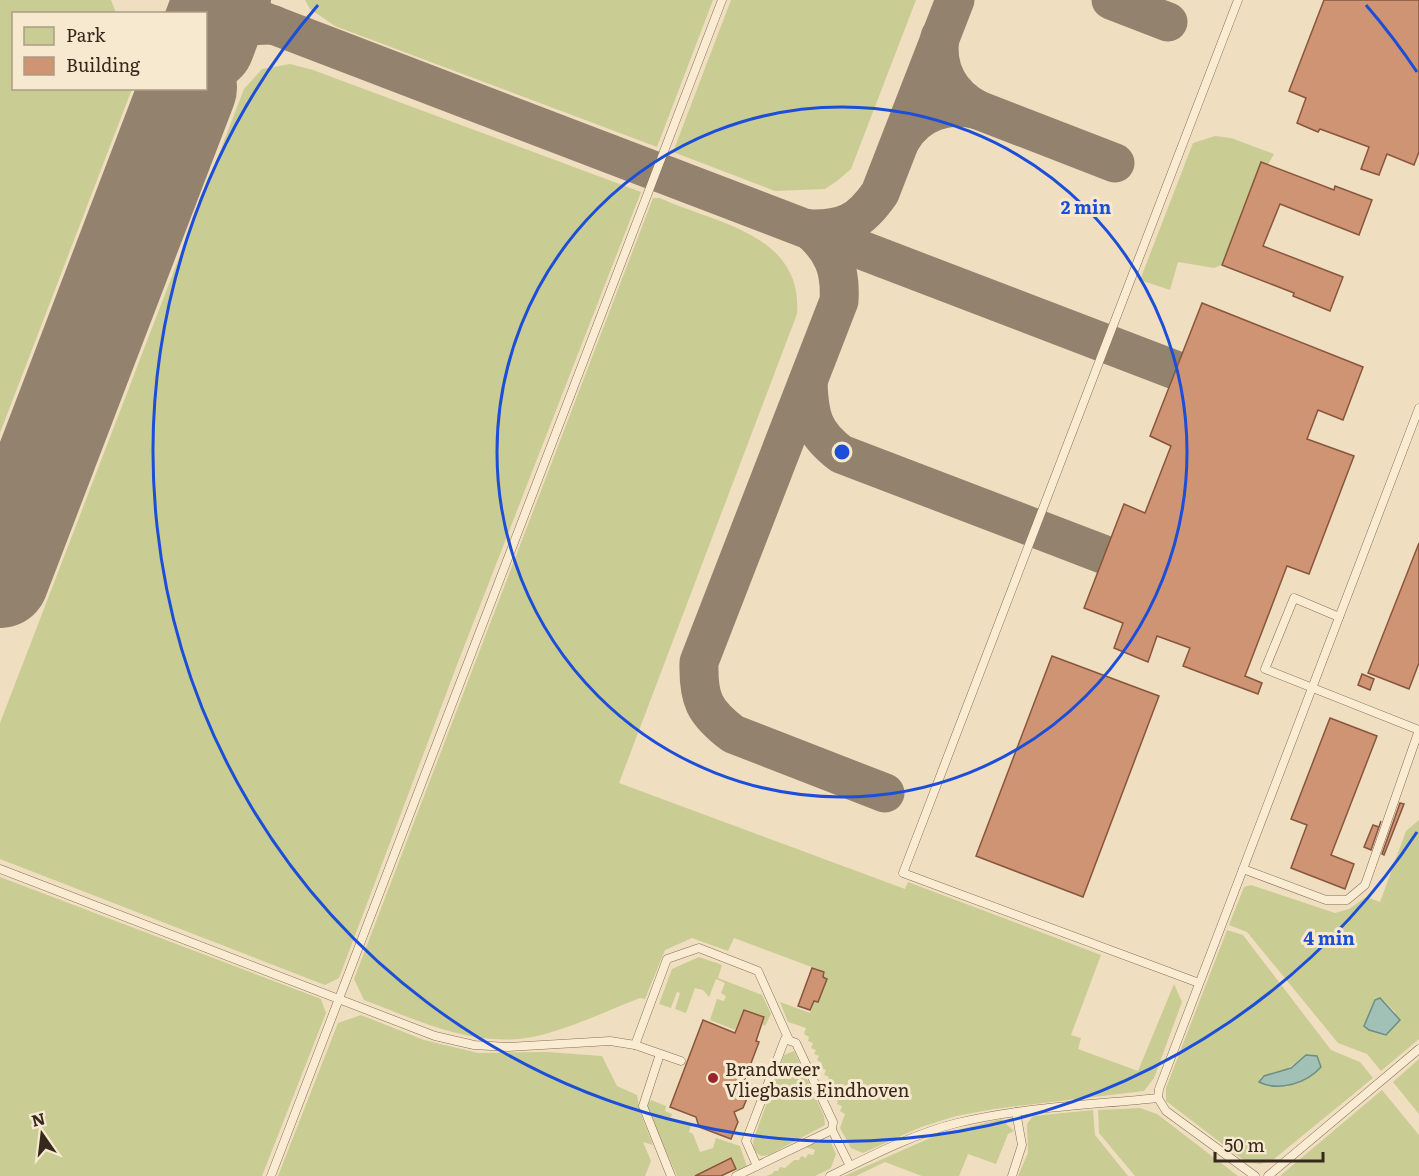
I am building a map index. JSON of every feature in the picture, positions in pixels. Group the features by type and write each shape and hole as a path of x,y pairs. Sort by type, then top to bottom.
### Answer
{"lane":[{"path":"271,1176 722,0"},
{"path":"1199,983 903,873 1238,0"},
{"path":"1255,1176 1166,1111 1158,1098 1159,1089 1419,408"},
{"path":"1243,869 1326,900 1347,900 1365,885 1419,730 1264,669 1294,598 1339,617"},
{"path":"0,869 435,1036 474,1045 508,1047 610,1041 635,1044 681,1061"},
{"path":"635,1044 668,959 699,948 758,971 789,1040"},
{"path":"758,1166 746,1141 785,1039 796,1043 832,1122 832,1130 850,1166"},
{"path":"1268,1176 1419,1049"},
{"path":"660,1054 644,1106 671,1176"},
{"path":"830,1176 924,1133 956,1123 1016,1112 1158,1098"},
{"path":"1012,1176 1022,1145 1016,1112"},
{"path":"736,1176 832,1130"}],"green space":[{"path":"0,0 111,0 116,12 12,12 12,90 132,90 0,433"},
{"path":"305,0 713,0 657,147 335,26 310,9"},
{"path":"731,0 916,0 851,169 825,189 775,191 673,152"},
{"path":"290,64 313,70 641,192 460,657 339,978 325,985 0,859 0,723 244,89 262,69"},
{"path":"1215,136 1231,138 1274,154 1258,182 1226,263 1214,268 1178,262 1170,290 1140,280 1193,143"},
{"path":"653,198 660,198 730,225 771,249 786,266 795,287 797,314 619,783 905,889 908,882 1101,955 1071,1035 1081,1038 1078,1049 1138,1071 1174,984 1182,1002 1154,1078 1144,1091 994,1109 956,1116 921,1127 863,1153 851,1148 840,1128 845,1114 840,1111 842,1106 837,1104 838,1099 834,1097 835,1092 830,1090 832,1084 827,1082 829,1077 824,1075 826,1070 821,1068 822,1063 817,1060 819,1056 814,1054 816,1050 811,1048 813,1043 808,1041 809,1037 804,1034 806,1028 788,1022 780,1002 810,1013 825,972 734,938 728,951 692,938 665,950 645,999 640,998 576,1024 537,1036 493,1039 470,1036 426,1024 364,1000 354,979"},
{"path":"1419,820 1419,1039 1381,1071 1367,1054 1338,1043 1247,932 1229,925 1244,887 1251,885 1335,913 1349,909 1366,897 1380,902 1406,831","holes":["1384,1001 1396,1013 1368,1017 1374,1006"]},
{"path":"0,877 321,999 326,1013 262,1176 0,1176"},
{"path":"1227,930 1243,935 1331,1050 1360,1062 1373,1078 1274,1159 1260,1164 1246,1162 1166,1101 1166,1088","holes":["1306,1055 1317,1056 1286,1087 1260,1077 1283,1072"]},
{"path":"699,957 722,965 718,978 762,995 771,1014 765,1026 762,1024 765,1017 744,1009 735,1030 710,1020 717,999 724,1001 726,996 721,993 725,983 716,979 709,997 703,990 695,988 686,1013 675,1009 680,993 677,992 671,1008 659,1004 672,969"},
{"path":"361,1015 424,1040 478,1053 547,1052 602,1056 617,1086 637,1095 640,1112 653,1145 643,1142 651,1161 645,1176 278,1176 338,1023"},
{"path":"794,1051 824,1116 825,1125 769,1155 761,1156 754,1151 753,1141 784,1055"},
{"path":"1419,1059 1419,1114 1393,1082"},
{"path":"1382,1090 1419,1135 1419,1176 1280,1176"},
{"path":"651,1100 666,1106 665,1111 672,1114 671,1118 691,1126 689,1132 693,1134 700,1152 713,1148 716,1138 740,1146 747,1167 738,1171 731,1157 706,1170 709,1176 677,1176 650,1115 647,1106"},
{"path":"1140,1108 1157,1114 1238,1176 1135,1176 1099,1133 1098,1110"},
{"path":"1093,1110 1095,1135 1128,1176 1018,1176 1028,1153 1027,1124 1033,1116"},
{"path":"1001,1119 1014,1131 1008,1134 996,1164 968,1154 959,1176 922,1176 885,1162 856,1176 844,1176 937,1135"},
{"path":"823,1139 831,1143 836,1154 831,1168 815,1176 766,1176 778,1171 780,1167 785,1168 794,1160 799,1160 801,1156 806,1158 808,1154 813,1155 815,1150 806,1147"}],"water":[{"path":"1380,998 1400,1020 1386,1035 1369,1030 1364,1026 1375,1000"},
{"path":"1306,1055 1317,1056 1321,1067 1308,1078 1284,1086 1259,1082 1264,1076 1291,1068"}],"building":[{"path":"1324,0 1419,0 1419,152 1414,165 1387,154 1379,175 1361,169 1369,147 1320,129 1318,132 1297,123 1306,98 1289,91"},
{"path":"1261,162 1334,190 1335,186 1372,200 1359,235 1280,204 1263,246 1343,277 1330,311 1293,296 1294,293 1222,265"},
{"path":"1202,303 1363,367 1343,420 1318,410 1307,439 1354,456 1309,574 1287,566 1245,676 1262,683 1258,694 1183,666 1190,648 1157,636 1148,662 1114,648 1123,623 1084,608 1124,504 1145,513 1171,446 1150,436"},
{"path":"1419,543 1419,663 1409,689 1368,673"},
{"path":"1052,656 1159,696 1083,897 976,856"},
{"path":"1362,674 1374,679 1370,690 1358,685"},
{"path":"1330,718 1377,736 1331,855 1354,864 1345,889 1291,868 1307,825 1291,819"},
{"path":"1400,803 1404,804 1384,855 1382,854"},
{"path":"1373,825 1379,827 1371,850 1364,847"},
{"path":"812,968 824,972 823,977 827,979 818,1002 814,1001 810,1010 798,1006"},
{"path":"744,1010 764,1017 756,1041 759,1042 742,1087 747,1089 747,1098 743,1108 734,1112 738,1122 731,1139 699,1127 696,1117 670,1107 703,1020 735,1033"},
{"path":"731,1158 736,1169 721,1176 695,1176"}],"taxiway":[{"path":"208,0 1175,370"},
{"path":"809,229 832,228 850,222 865,211 880,193 955,0"},
{"path":"1111,0 1168,22"},
{"path":"207,50 237,29 274,25"},
{"path":"901,140 916,122 934,112 956,107 978,110 960,97 947,80 940,60 940,37"},
{"path":"978,110 1115,163"},
{"path":"809,229 824,245 834,261 839,279 839,301 699,662 700,686 709,711 733,734 885,793"},
{"path":"808,382 814,423 824,439 841,454 1105,555"}],"runway":[{"path":"207,40 222,0"},
{"path":"0,579 187,90"}],"place":[{"name":"Brandweer Vliegbasis Eindhoven","path":"713,1078"}]}
